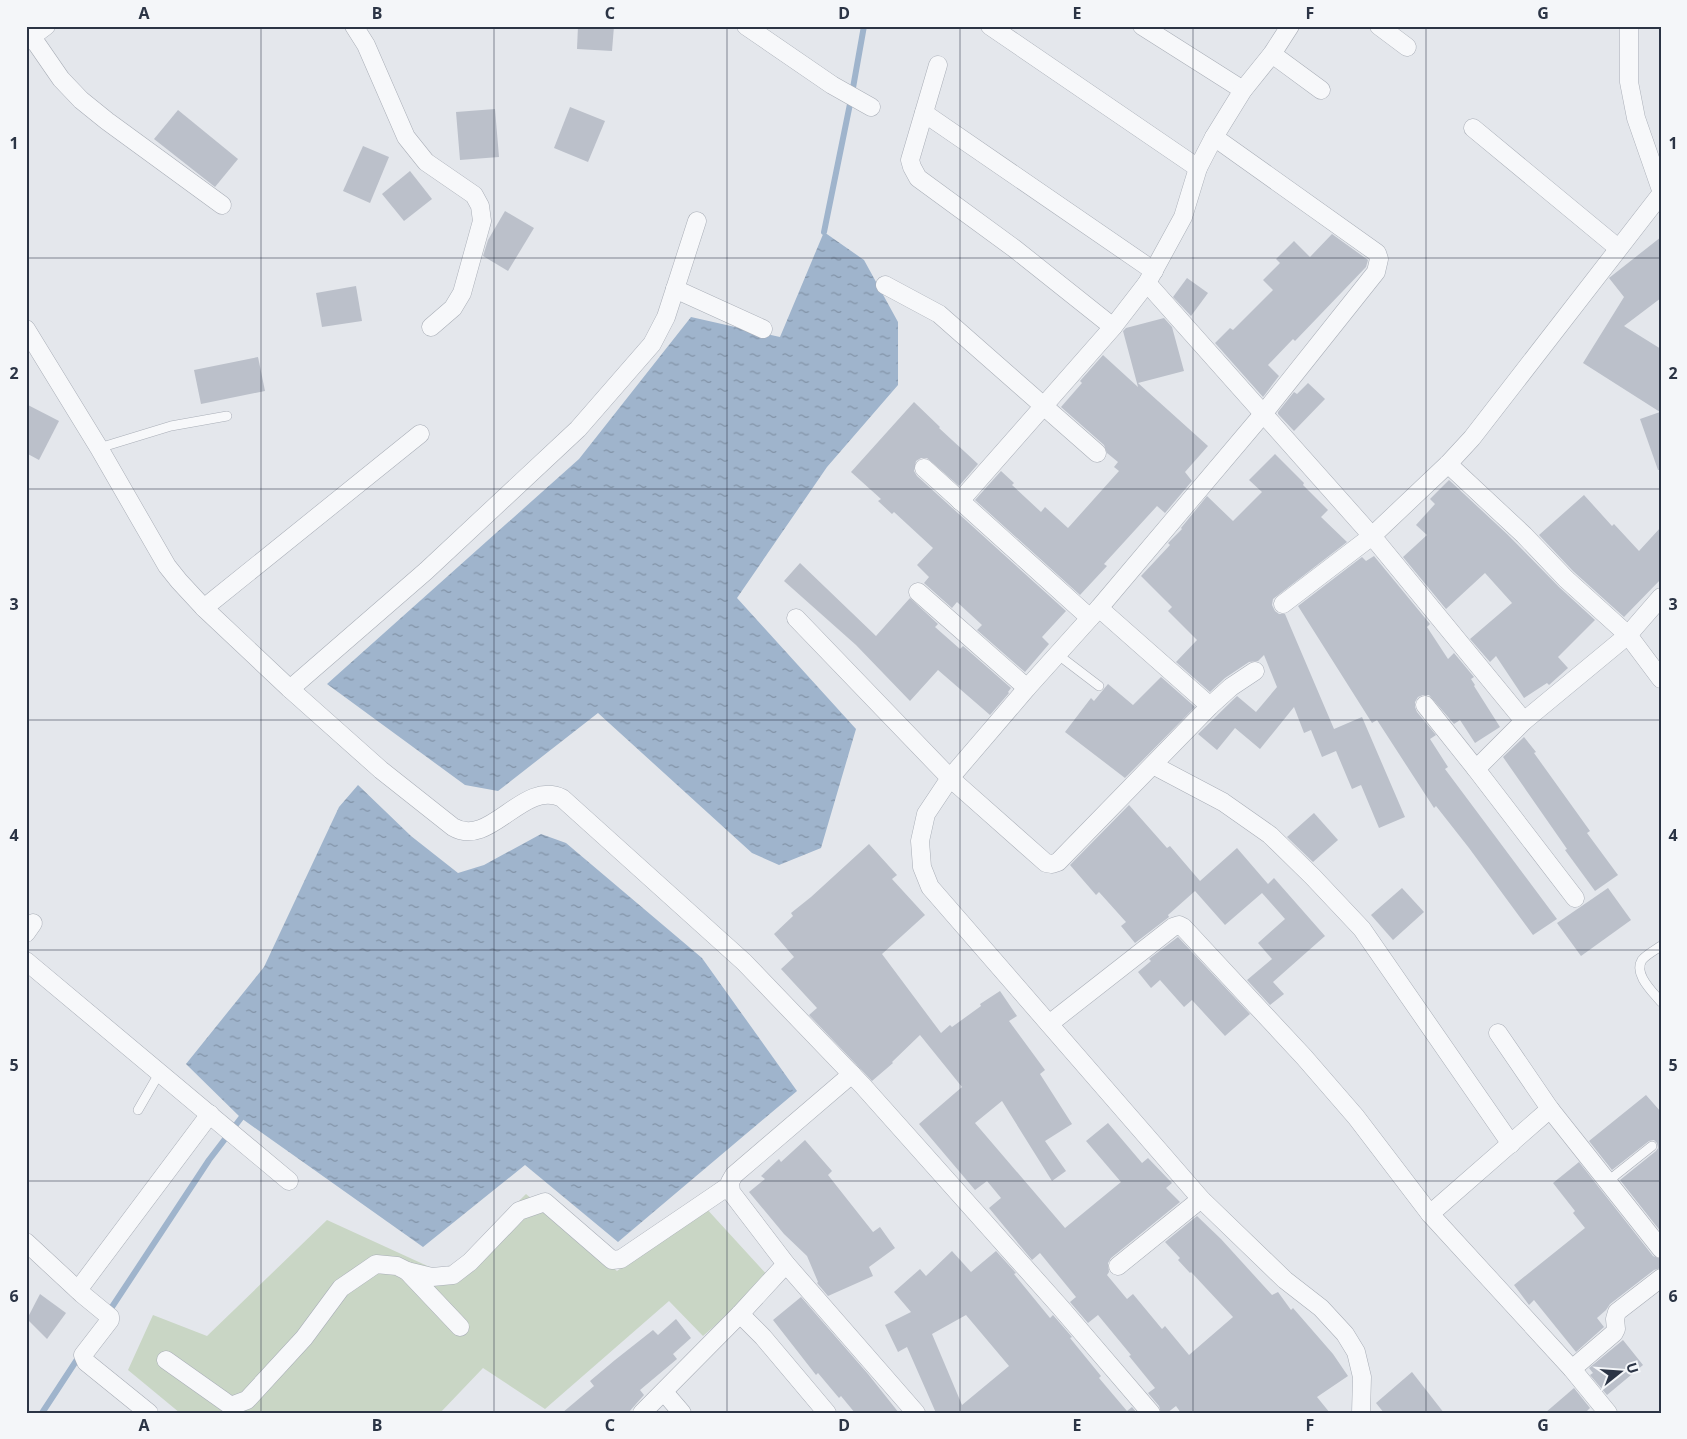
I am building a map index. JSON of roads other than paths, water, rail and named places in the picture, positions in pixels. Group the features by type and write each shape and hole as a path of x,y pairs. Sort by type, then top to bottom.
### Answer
{"street":[{"path":"46,26 29,39 61,79 81,100 222,205"},
{"path":"354,26 366,45 406,137 426,162 474,195 480,206 482,221 462,293 453,308 430,326"},
{"path":"746,26 832,85 871,107"},
{"path":"990,26 1198,168"},
{"path":"1142,26 1243,90"},
{"path":"960,501 1113,327 1150,277 1183,217 1198,168 1214,137 1243,90 1272,54 1290,26"},
{"path":"1379,26 1407,47"},
{"path":"1629,26 1629,82 1636,118 1661,190"},
{"path":"1272,54 1322,90"},
{"path":"938,65 910,160 918,178 1015,250 1113,327"},
{"path":"924,113 1150,277 1263,414 1372,536 1524,722"},
{"path":"1473,128 1618,248"},
{"path":"1214,137 1377,253 1379,259 1376,272 1263,414 1095,613 950,778 926,814 920,842 922,867 930,887 1201,1199 1285,1280 1321,1308 1345,1334 1356,1352 1362,1377 1361,1413"},
{"path":"1283,604 1372,536 1448,464 1472,438 1661,194"},
{"path":"290,689 426,571 578,430 652,344 666,317 697,221"},
{"path":"885,285 939,314 1098,453"},
{"path":"675,289 763,329"},
{"path":"26,329 99,448 167,566 204,608 290,689 364,752 381,770 461,832 479,830 540,796 548,794 562,798 744,962 852,1074 1151,1413"},
{"path":"204,608 420,434"},
{"path":"1448,464 1524,535 1566,579 1628,635 1661,679"},
{"path":"924,468 960,501 1210,706"},
{"path":"918,592 1028,688"},
{"path":"1476,769 1524,722 1628,635 1661,597"},
{"path":"796,618 950,778 1046,863 1052,864 1058,862 1210,706 1231,687 1255,672"},
{"path":"1425,706 1575,898"},
{"path":"1153,765 1223,802 1270,835 1313,877 1362,930 1511,1144"},
{"path":"1049,1024 1173,927 1180,926 1185,929 1304,1057 1356,1117 1430,1214 1572,1369 1608,1413"},
{"path":"26,961 289,1181"},
{"path":"1498,1033 1550,1109 1661,1249"},
{"path":"852,1074 734,1175 730,1185 730,1192 786,1264 916,1413"},
{"path":"1430,1214 1550,1109"},
{"path":"80,1292 214,1117"},
{"path":"166,1360 230,1406 240,1404 247,1400 304,1338 341,1288 376,1264 397,1266 407,1271 432,1277 452,1275 470,1262 519,1211 545,1202 612,1260 621,1259 730,1185"},
{"path":"1118,1266 1201,1199"},
{"path":"26,1242 109,1316 110,1320 83,1357 86,1362 149,1413"},
{"path":"642,1413 740,1314 786,1264"},
{"path":"407,1271 460,1327"},
{"path":"1572,1369 1614,1333 1616,1329 1614,1319 1617,1312 1661,1278"},
{"path":"740,1314 763,1337 826,1413"},
{"path":"664,1392 682,1413"}],"lane":[{"path":"99,448 171,426 226,416"},
{"path":"1057,654 1099,686"},
{"path":"1661,946 1642,960 1640,966 1642,978 1661,1002"},
{"path":"138,1110 160,1072"},
{"path":"1608,1182 1652,1146"}],"water":[{"path":"824,232 864,260 898,322 898,385 827,467 737,598 856,729 821,848 779,865 752,853 598,713 498,791 465,785 327,684 579,459 691,317 780,337"},
{"path":"358,785 411,836 458,873 484,865 541,834 566,843 702,958 797,1091 618,1242 525,1165 423,1247 241,1118 186,1064 264,967 339,807"}],"waterway":[{"path":"824,232 864,26"},
{"path":"108,1313 209,1160 241,1118"},
{"path":"42,1413 80,1355"}]}
